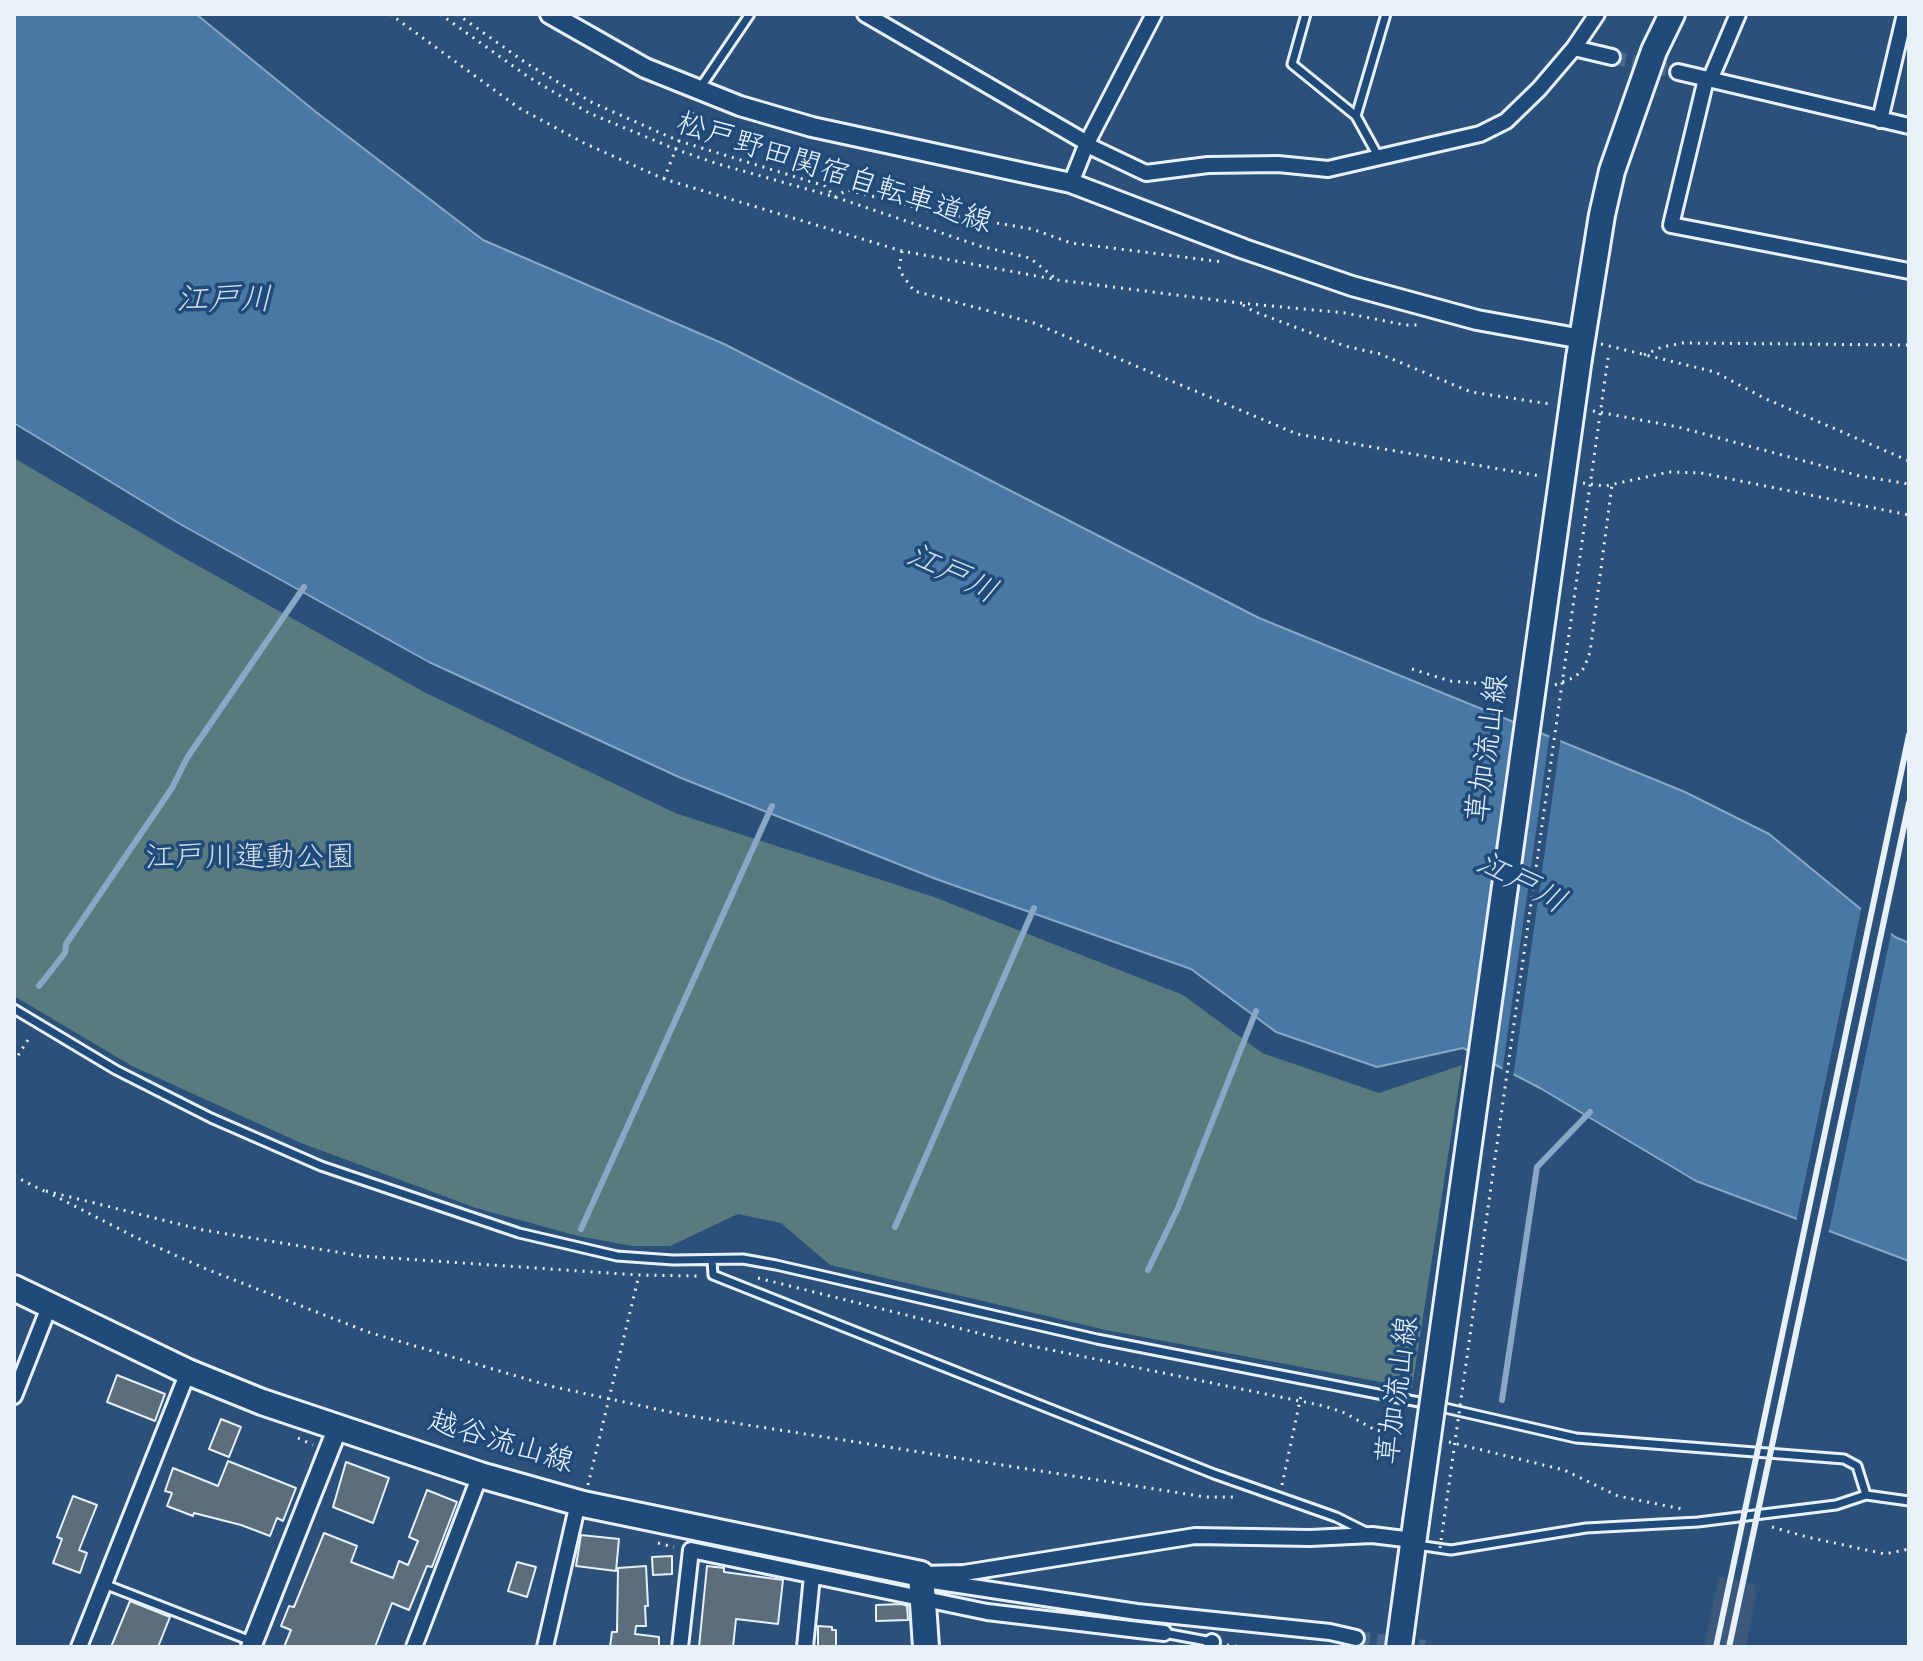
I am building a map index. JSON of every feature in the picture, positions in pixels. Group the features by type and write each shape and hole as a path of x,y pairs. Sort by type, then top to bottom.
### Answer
{"main road":[{"name":"草加流山線","path":"1399,1647 1580,349 1602,215 1612,171 1654,51 1672,14"},
{"name":"越谷流山線","path":"14,1288 188,1372 262,1402 480,1475 580,1503 922,1584"},
{"path":"922,1584 926,1647"}],"street":[{"path":"550,14 700,98 812,127 1071,183 1244,249 1352,286 1580,349"},
{"path":"865,14 1087,144 1146,173 1208,165 1278,164 1328,169 1480,134 1506,121 1539,89 1574,48 1597,14"},
{"path":"1071,183 1087,144 1154,14"},
{"path":"1738,14 1708,80 1671,225 1909,271"},
{"path":"1880,120 1905,14"},
{"path":"1574,48 1612,57"},
{"path":"1678,72 1909,126"},
{"path":"14,1396 49,1307"},
{"path":"79,1647 188,1372"},
{"path":"252,1645 338,1427"},
{"path":"414,1647 480,1475"},
{"path":"545,1647 580,1503"},
{"path":"922,1584 964,1573 1195,1536 1414,1536"},
{"path":"680,1647 691,1550 812,1576 922,1584 1330,1632 1356,1638"},
{"path":"805,1647 812,1576"},
{"path":"922,1584 987,1612 1164,1633"}],"lane":[{"path":"700,98 750,14"},
{"path":"1306,14 1292,64 1356,116 1379,158"},
{"path":"1356,116 1386,14"},
{"path":"14,1009 172,1099 321,1166 519,1233 591,1251 643,1259 743,1259 776,1265 1097,1339 1404,1399 1576,1438 1844,1459 1857,1466 1866,1495"},
{"path":"712,1260 713,1275 726,1281 1214,1474 1336,1517 1372,1535"},
{"path":"1414,1536 1451,1550 1586,1528 1698,1522 1836,1505 1866,1495 1909,1501"},
{"path":"104,1584 252,1645"},
{"path":"1164,1633 1212,1644"}],"path":[{"path":"390,14 519,108 584,143 664,179 902,251 1058,280"},
{"name":"松戸野田関宿自転車道線","path":"440,14 527,76 589,113 675,149 747,173 835,197 980,246 1030,258 1058,280 1424,325"},
{"path":"457,14 526,63 593,103 679,141 825,186 835,197 847,190 943,214 1032,229 1071,243 1226,263"},
{"path":"664,179 689,115 700,98"},
{"path":"902,251 899,270 914,291 1034,323 1297,434 1543,476"},
{"path":"1644,355 1683,343 1909,345"},
{"path":"1580,349 1644,355 1715,372 1764,398 1909,461"},
{"path":"1440,1548 1608,358"},
{"path":"1574,481 1605,486 1669,472 1701,473 1909,515"},
{"path":"14,1062 38,1024"},
{"path":"14,1176 206,1269 368,1332 550,1386 684,1415 1206,1497 1237,1497"},
{"path":"580,1503 610,1399 638,1275"},
{"path":"1285,1473 1300,1401"},
{"path":"1770,1526 1885,1554 1909,1549"}],"shaded area":[{"path":"1719,1576 1754,1584 1756,1596 1746,1647 1704,1647"}],"green space":[{"name":"江戸川運動公園","path":"14,458 177,554 424,692 675,813 934,897 1183,995 1262,1053 1379,1093 1462,1065 1412,1388 1106,1330 830,1265 781,1223 738,1214 670,1246 632,1246 578,1236 476,1208 301,1143 132,1066 14,996"}],"water":[{"name":"江戸川","path":"14,14 196,14 316,112 483,240 724,344 1259,618 1685,792 1769,834 1895,937 1909,943 1909,1261 1696,1181 1540,1088 1463,1048 1377,1067 1276,1032 1191,969 936,879 681,778 429,662 180,524 14,423"}],"pier":[{"path":"1550,732 1561,736 1513,1078 1502,1073"},
{"path":"1862,905 1892,929 1828,1235 1796,1223"}],"building":[{"path":"117,1375 165,1394 155,1421 107,1402"},
{"path":"221,1419 241,1427 229,1457 209,1449"},
{"path":"228,1461 296,1488 283,1521 277,1518 270,1536 241,1525 194,1513 193,1516 167,1506 172,1493 165,1491 173,1468 218,1486"},
{"path":"346,1462 389,1478 373,1523 333,1507"},
{"path":"427,1490 457,1502 432,1567 427,1566 409,1610 392,1603 375,1647 284,1647 291,1630 281,1626 289,1606 294,1607 324,1533 357,1546 351,1562 393,1578 399,1561 408,1565 418,1541 409,1537"},
{"path":"73,1496 97,1505 79,1550 87,1553 80,1573 53,1563 62,1539 57,1537"},
{"path":"581,1535 619,1539 616,1571 576,1566"},
{"path":"672,1556 672,1574 653,1575 652,1557"},
{"path":"517,1562 536,1567 527,1597 508,1591"},
{"path":"646,1566 646,1626 636,1626 635,1634 659,1637 659,1647 610,1647 612,1632 617,1632 618,1568"},
{"path":"707,1566 724,1568 724,1572 783,1580 778,1624 736,1619 733,1647 699,1647"},
{"path":"130,1601 170,1617 158,1647 111,1647"},
{"path":"876,1605 907,1606 908,1620 876,1621"},
{"path":"818,1626 836,1630 836,1647 818,1647"}],"waterway":[{"path":"39,986 65,953 66,944 172,788 187,758 304,587"},
{"path":"581,1229 772,806"},
{"path":"895,1227 1034,908"},
{"path":"1148,1270 1178,1208 1256,1011"},
{"path":"1502,1400 1537,1167 1590,1112"}],"tunnel":[{"path":"1612,57 1678,72"},
{"path":"1356,1638 1425,1647"}],"railway":[{"path":"1716,1647 1909,735"},
{"path":"1729,1647 1909,803"}]}
